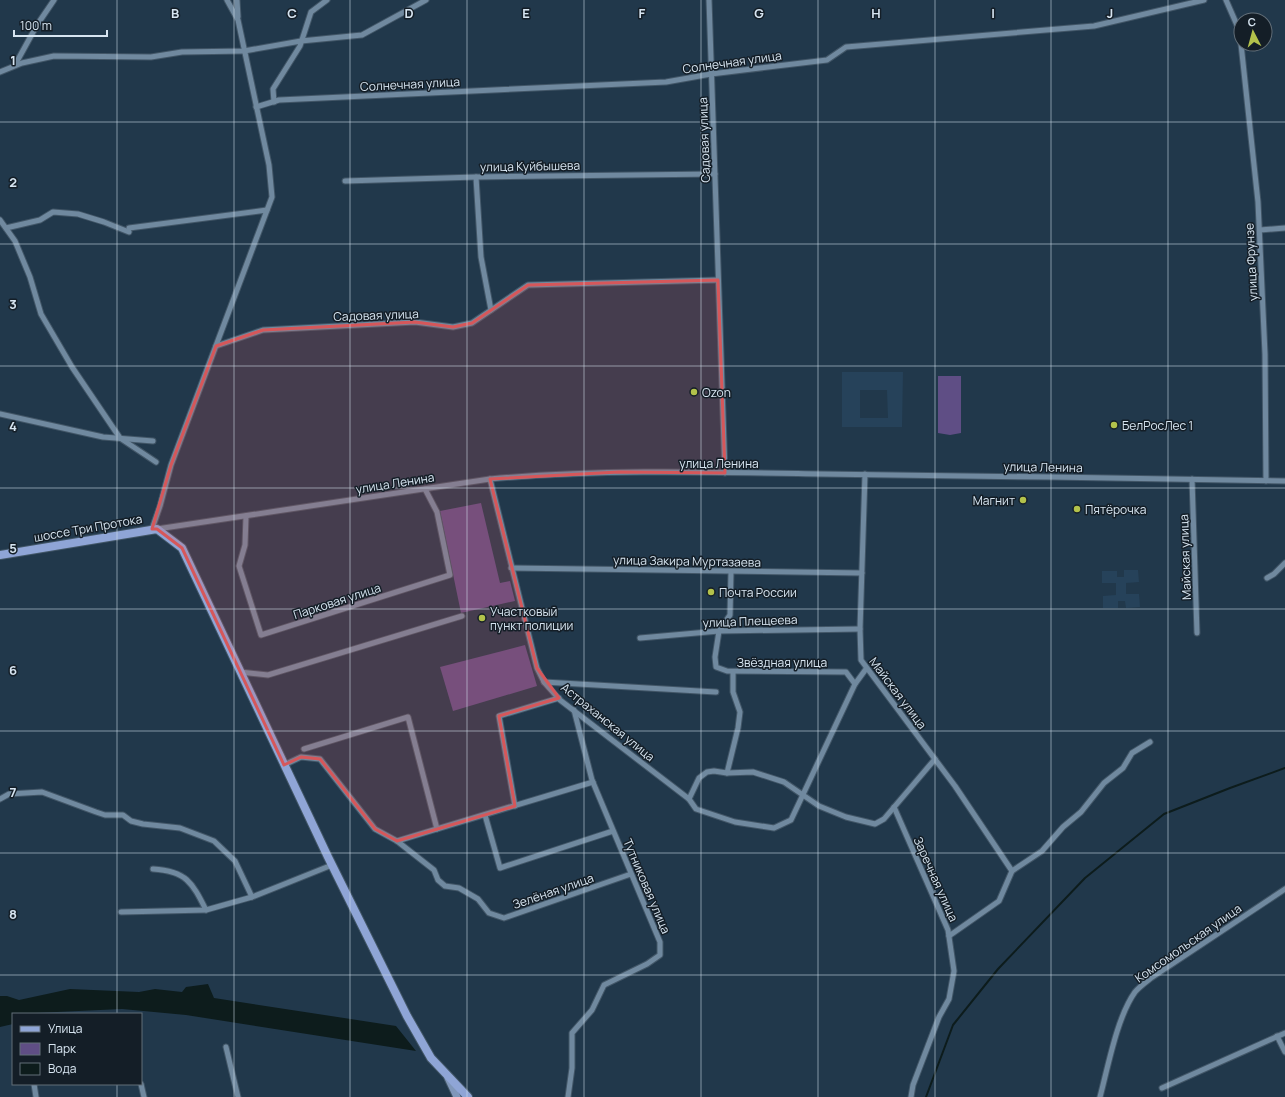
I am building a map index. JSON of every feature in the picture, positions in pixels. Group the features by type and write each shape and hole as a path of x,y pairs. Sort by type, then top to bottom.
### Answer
{"main road":[{"name":"шоссе Три Протока","path":"0,555 154,529"},
{"path":"154,529 182,548 332,865 407,1016 431,1058 468,1097"},
{"path":"448,1077 457,1097"}],"street":[{"path":"15,66 37,25 54,0"},
{"path":"227,0 238,20"},
{"path":"154,529 171,465 272,197 269,165 244,51 238,20 237,0"},
{"path":"274,102 273,89 301,41 311,12 327,0"},
{"path":"0,72 15,66 54,56 151,57 182,52 244,51 301,41 362,35 426,0"},
{"name":"Садовая улица","path":"709,0 725,472"},
{"name":"Солнечная улица","path":"256,107 279,100 666,82 711,74 827,60 846,47 1094,26 1204,0"},
{"path":"1226,0 1233,16"},
{"name":"улица Фрунзе","path":"1242,52 1250,119 1260,230 1265,354 1266,480"},
{"name":"улица Куйбышева","path":"345,182 476,177 715,174"},
{"path":"476,177 481,257 491,310"},
{"path":"6,228 40,220 53,212 78,214 129,230 267,210"},
{"path":"0,220 15,241 30,277 41,314 72,367 120,438 156,462"},
{"path":"1260,230 1285,228"},
{"name":"Садовая улица","path":"216,346 263,330 415,322 453,327 472,323 528,284 718,280"},
{"path":"0,414 103,437 153,441"},
{"name":"улица Ленина","path":"154,529 490,479 524,476 611,473 725,472 1285,481"},
{"name":"Майская улица","path":"865,474 860,628 861,660 866,669 935,759 1012,871"},
{"name":"Астраханская улица","path":"490,479 536,668 544,682 559,698 690,799 696,809 735,822 774,828 791,820 855,684 866,669"},
{"name":"Майская улица","path":"1192,479 1197,633"},
{"name":"Парковая улица","path":"246,516 245,545 239,566 262,635 450,575 437,512 425,489"},
{"path":"1267,578 1274,574 1285,563"},
{"name":"улица Закира Муртазаева","path":"511,568 862,573"},
{"path":"719,630 730,615 731,572"},
{"path":"240,672 268,675 462,616"},
{"name":"улица Плещеева","path":"640,638 719,630 860,628"},
{"name":"Звёздная улица","path":"719,630 715,657 716,667 727,672 846,672 855,684"},
{"path":"727,773 738,728 740,712 733,692 733,672"},
{"path":"544,682 716,692"},
{"path":"514,806 499,716 559,698"},
{"name":"Тутниковая улица","path":"568,1097 572,1068 572,1033 592,1010 604,985 647,964 660,955 660,942 593,782 574,710"},
{"path":"304,749 408,717 437,829"},
{"path":"949,936 998,901 1012,871 1042,851 1064,827 1081,812 1104,783 1124,768 1132,754 1150,742"},
{"name":"Зелёная улица","path":"284,765 301,757 320,759 375,829 397,842 434,870 438,880 445,886 459,888 478,899 489,913 504,918 631,874"},
{"path":"690,799 699,778 707,772 753,772 784,782 818,806 846,818 875,824 884,819 935,759"},
{"path":"397,842 593,782"},
{"path":"0,798 9,794 42,792 100,814 123,815 131,821 143,824 180,828 214,841 235,861 252,897"},
{"name":"Заречная улица","path":"894,807 948,930 954,971 949,999 939,1017 913,1085 911,1097"},
{"path":"485,815 500,868 613,831"},
{"path":"121,912 206,910 252,897 332,865"},
{"path":"153,869 170,870 185,878 195,887 206,910"},
{"name":"Комсомольская улица","path":"1100,1097 1126,1007 1135,991 1151,978 1285,888"},
{"path":"1162,1088 1285,1033"},
{"path":"1277,1036 1285,1052"},
{"path":"226,1047 238,1097"},
{"path":"34,1085 36,1097"},
{"path":"141,1085 144,1097"}],"highlighted area":[{"path":"718,280 725,473 619,472 490,479 537,668 559,698 499,716 515,806 397,841 375,829 320,759 301,757 284,765 182,548 157,529 152,529 171,465 216,346 263,330 415,322 453,327 472,323 528,285"}],"shaded area":[{"path":"842,372 903,372 902,427 842,427","holes":["860,390 887,390 888,418 860,418"]},
{"path":"1124,570 1138,570 1139,582 1126,583 1126,594 1139,594 1140,607 1126,608 1125,601 1118,601 1118,608 1103,608 1103,596 1116,595 1116,583 1102,583 1102,571 1117,571 1117,577 1124,577"}],"green space":[{"path":"938,376 961,376 961,433 950,435 938,433"},
{"path":"481,503 500,583 510,581 515,601 461,613 440,511"},
{"path":"525,645 537,686 453,711 440,667"}],"water":[{"path":"208,984 214,998 396,1026 416,1051 186,1015 122,1009 12,1013 12,1024 0,1027 0,996 7,996 19,1000 70,989 139,992 155,989 182,992 186,987"}],"waterway":[{"path":"926,1097 953,1025 998,969 1085,878 1164,814 1285,768"}],"place":[{"name":"Ozon","path":"694,392"},
{"name":"БелРосЛес 1","path":"1114,425"},
{"name":"Магнит","path":"1023,500"},
{"name":"Пятёрочка","path":"1077,509"},
{"name":"Почта России","path":"711,592"},
{"name":"Участковый пункт полиции","path":"482,618"}]}
